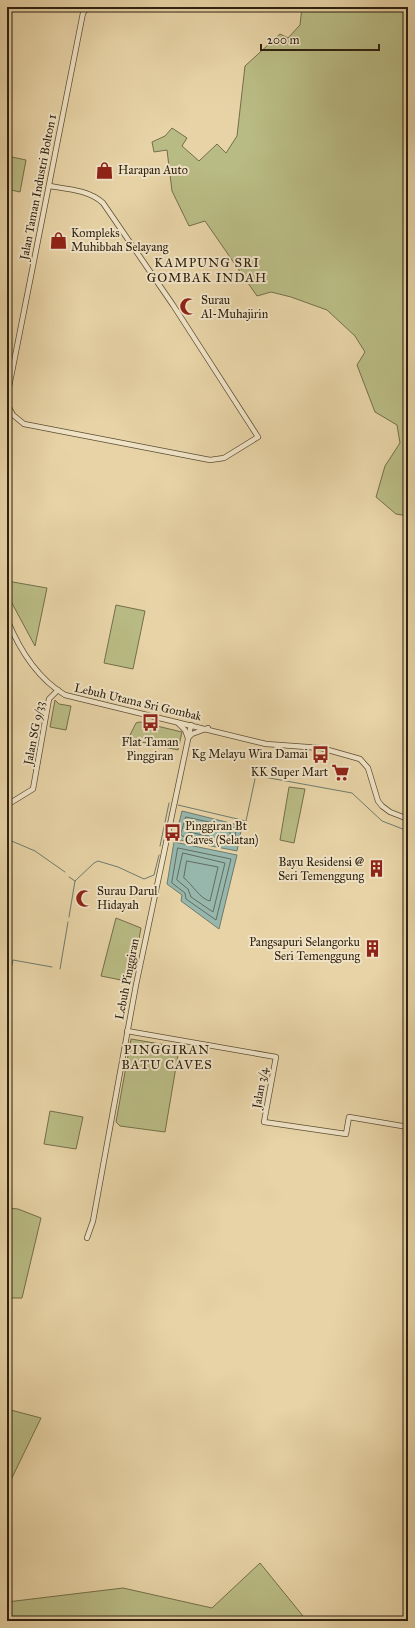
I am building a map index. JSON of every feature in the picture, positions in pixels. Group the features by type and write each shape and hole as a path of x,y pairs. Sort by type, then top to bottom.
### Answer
{"street":[{"name":"Jalan Taman Industri Bolton 1","path":"7,396 83,13 88,7"},
{"path":"7,404 13,416 24,424 210,460 224,458 258,436 173,305 103,203 96,196 88,193 49,186"},
{"name":"Lebuh Utama Sri Gombak","path":"7,619 11,630"},
{"name":"Lebuh Utama Sri Gombak","path":"7,623 28,660 58,690 76,699 208,728 266,744 321,748 360,759 368,768 378,801 390,812 408,819"},
{"name":"Jalan SG 9/33","path":"7,805 33,789 49,699 58,690"},
{"path":"176,722 185,730 188,738 195,733 208,728"},
{"name":"Lebuh Pinggiran","path":"87,1238 93,1221 105,1163 128,1031 191,725"},
{"name":"Jalan 3/4","path":"128,1031 276,1057 264,1122 346,1134 349,1117 408,1127"}],"green space":[{"path":"302,7 405,7 406,16 408,17 408,516 396,514 376,497 385,466 400,443 397,425 375,412 357,365 365,352 355,336 327,310 291,297 271,292 257,296 205,221 189,226 172,191 167,150 154,152 152,142 165,136 172,128 187,138 182,146 199,161 217,144 226,153 237,136 245,66 280,34 288,38 300,25"},
{"path":"7,156 26,160 20,192 7,189"},
{"path":"7,581 47,588 35,646 7,594"},
{"path":"116,605 145,611 133,669 104,663"},
{"path":"55,700 59,704 71,706 66,730 50,727"},
{"path":"140,722 182,732 178,750 128,739 136,723"},
{"path":"289,787 305,789 294,843 280,840"},
{"path":"116,918 141,928 131,982 101,976"},
{"path":"131,1039 172,1046 178,1055 165,1132 120,1126 116,1122"},
{"path":"50,1111 83,1117 76,1149 44,1144"},
{"path":"7,1208 18,1209 41,1218 22,1298 7,1298"},
{"path":"7,1409 41,1418 7,1488"},
{"path":"260,1563 307,1621 7,1621 7,1602 123,1588 212,1608"}],"water":[{"path":"182,811 242,826 237,851 175,839"},
{"path":"174,842 237,855 219,929 181,901 182,895 167,884"}],"waterway":[{"path":"264,777 352,793 382,821 408,831"},
{"path":"178,805 246,821 255,779"},
{"path":"160,846 169,803"},
{"path":"7,839 35,851 65,872"},
{"path":"69,917 75,881 94,863 98,861 118,867 144,879 154,875 159,855"},
{"path":"69,877 75,881"},
{"path":"60,969 68,922"},
{"path":"7,988 13,960 52,967"}],"place":[{"name":"Harapan Auto","path":"105,170"},
{"name":"Kompleks Muhibbah Selayang","path":"58,240"},
{"name":"Surau Al-Muhajirin","path":"188,307"},
{"name":"Flat Taman Pinggiran","path":"150,723"},
{"name":"Kg Melayu Wira Damai","path":"321,754"},
{"name":"KK Super Mart","path":"341,772"},
{"name":"Pinggiran Bt Caves (Selatan)","path":"172,833"},
{"name":"Bayu Residensi @ Seri Temenggung","path":"377,869"},
{"name":"Surau Darul Hidayah","path":"84,898"},
{"name":"Pangsapuri Selangorku Seri Temenggung","path":"373,949"}],"district":[{"name":"KAMPUNG SRI GOMBAK INDAH","path":"207,270"},
{"name":"PINGGIRAN BATU CAVES","path":"167,1058"}]}
